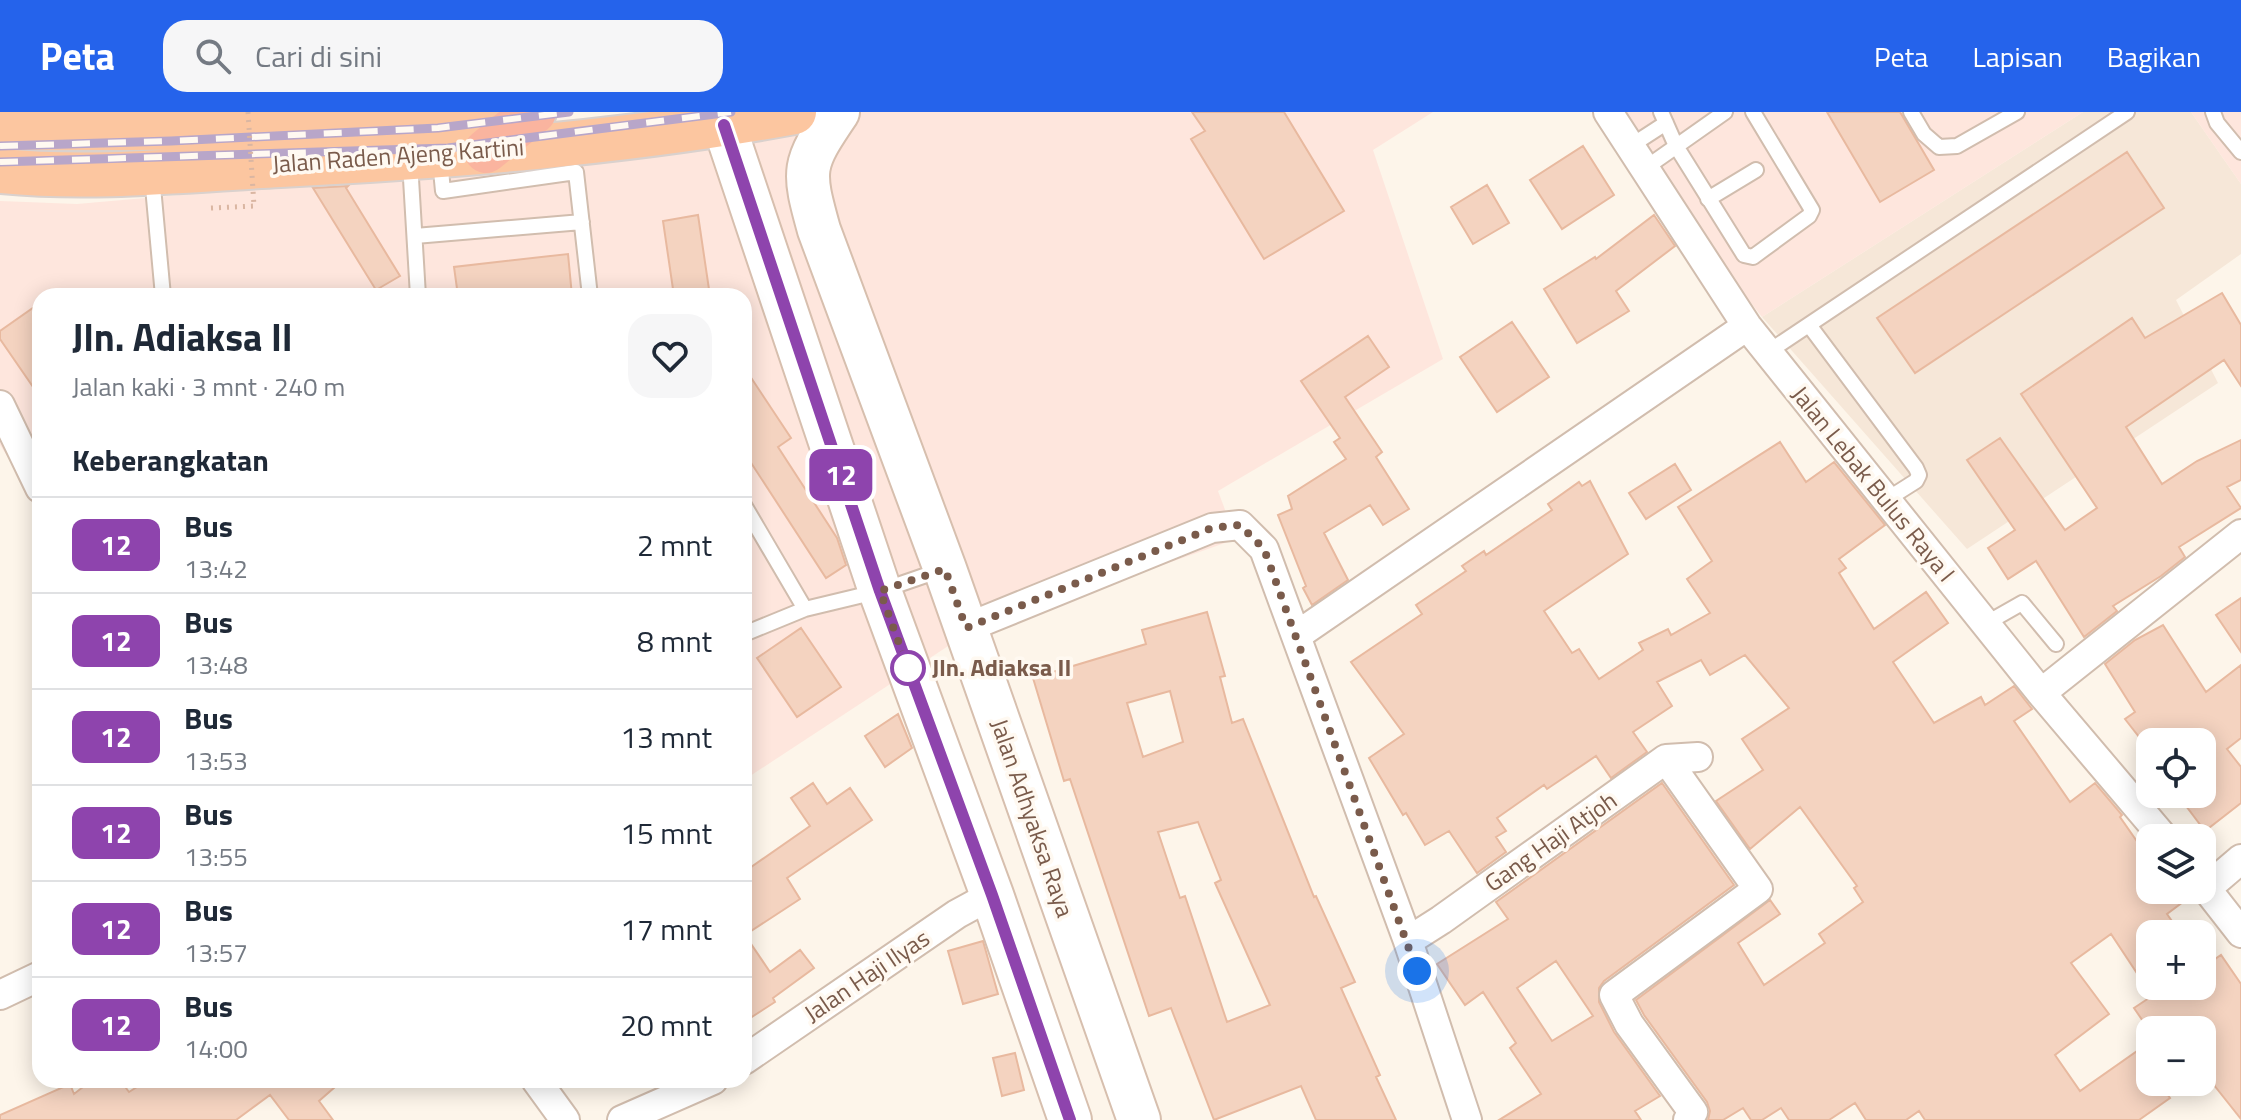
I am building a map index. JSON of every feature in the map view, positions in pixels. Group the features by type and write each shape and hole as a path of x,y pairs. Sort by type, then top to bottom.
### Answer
{"highway":[{"path":"492,131 534,112"},
{"name":"Jalan Raden Ajeng Kartini","path":"0,127 100,130 382,120 492,131 724,125 794,112"},
{"name":"Jalan Raden Ajeng Kartini","path":"0,171 37,174 152,172 420,163 492,131"}],"main road":[{"name":"Jalan Adhyaksa Raya","path":"838,112 813,149 807,170 809,194 819,230 945,569 1139,1120"},
{"path":"724,125 880,591 992,895 1070,1120"}],"street":[{"name":"Jalan Lebak Bulus Raya I","path":"1608,112 1747,326 2041,693 2152,824"},
{"path":"1296,636 1747,326"},
{"path":"0,405 32,471"},
{"path":"966,628 1212,528 1240,525 1264,549 1408,941 1467,1120"},
{"path":"2041,693 2241,534"},
{"path":"1666,759 1698,757"},
{"path":"1666,759 1758,889 1614,995 1629,1024 1693,1112 1688,1120"},
{"name":"Gang Haji Atjoh","path":"1408,941 1666,759"},
{"path":"2216,877 2241,859"},
{"name":"Jalan Haji Ilyas","path":"752,1055 957,914 992,895"},
{"path":"2216,901 2241,933"},
{"path":"0,995 32,980"},
{"path":"542,1088 565,1120"},
{"path":"622,1120 695,1088"}],"lane":[{"path":"1637,158 1676,146 1725,112"},
{"path":"1664,117 1676,146 1708,199 1744,255 1753,257 1809,216 1812,210 1753,112"},
{"path":"1911,112 1924,134 1939,147 1957,146 2017,112"},
{"path":"1768,352 2127,112"},
{"path":"2213,112 2217,123 2241,152"},
{"path":"1637,158 1664,117"},
{"path":"420,163 443,191 576,172 589,288"},
{"path":"418,288 415,236 420,163"},
{"path":"1708,199 1756,170"},
{"path":"152,172 162,288"},
{"path":"415,236 582,222"},
{"path":"1809,325 1916,468 1919,475 1916,481 1886,500"},
{"path":"752,519 805,609"},
{"path":"752,631 805,609 880,591 945,569"},
{"path":"1985,624 2022,603 2056,644"}],"path":[{"path":"197,209 254,206 248,112"}],"shaded area":[{"path":"862,112 1433,112 1373,150 1443,359 1218,491 1236,539 965,635 752,775 752,288 32,288 32,495 0,445 0,201 77,204 683,151"},
{"path":"1601,112 2083,112 1762,317"},
{"path":"2083,112 2191,112 2241,184 2241,254 2176,300 2218,383 1967,549 1762,317"},
{"path":"2191,112 2241,112 2241,184"}],"building":[{"path":"1192,112 1284,112 1344,211 1264,259 1191,139 1205,131"},
{"path":"1827,112 1900,112 1934,170 1880,202"},
{"path":"1583,146 1614,195 1562,229 1530,180"},
{"path":"2127,152 2164,208 1915,373 1877,318"},
{"path":"1487,185 1509,223 1473,244 1451,207"},
{"path":"348,186 346,188 400,276 375,288 313,188"},
{"path":"698,215 709,288 673,288 663,221"},
{"path":"1654,215 1675,246 1616,291 1629,311 1577,343 1544,289 1596,259"},
{"path":"568,254 571,288 457,288 454,267"},
{"path":"2222,293 2241,325 2241,386 2224,360 2126,427 2162,484 2197,461 2241,440 2241,480 2227,487 2241,508 2179,547 2185,557 2113,606 2117,611 2084,637 2036,561 2008,579 1988,548 2015,530 1967,460 2000,438 2065,530 2097,508 2021,394 2132,318 2145,338"},
{"path":"32,309 32,385 0,339 0,331"},
{"path":"1512,322 1549,377 1497,412 1460,357"},
{"path":"1368,336 1389,367 1345,397 1382,452 1376,457 1409,509 1383,525 1370,505 1324,533 1348,580 1312,605 1303,588 1306,586 1278,515 1292,509 1288,496 1346,459 1334,442 1340,438 1301,381"},
{"path":"752,379 791,438 778,447 837,538 846,565 826,578 752,464"},
{"path":"1780,442 1806,482 1834,462 1885,525 1839,559 1846,568 1839,573 1874,629 1926,592 1948,623 1893,662 1934,723 1981,697 1985,705 2014,686 2032,709 2014,721 2070,802 2095,783 2122,815 2120,817 2136,840 2136,904 2180,904 2167,914 2171,920 2136,920 2136,972 2111,934 2071,963 2109,1014 2055,1055 2080,1091 2136,1052 2136,1096 2170,1098 2139,1120 1925,1120 1919,1111 1906,1120 1866,1120 1855,1103 1829,1120 1789,1120 1781,1108 1762,1120 1751,1120 1743,1108 1723,1120 1708,1120 1710,1111 1707,1102 1636,1000 1770,900 1780,914 1738,943 1764,985 1825,943 1819,934 1863,902 1854,888 1857,886 1800,807 1750,849 1716,801 1763,770 1742,739 1789,708 1745,655 1710,675 1701,660 1657,682 1672,706 1633,732 1647,752 1611,778 1596,756 1547,789 1544,785 1497,818 1506,831 1496,837 1506,852 1477,873 1449,831 1425,845 1369,758 1404,734 1351,662 1422,614 1416,605 1466,571 1462,566 1484,551 1486,555 1552,510 1548,504 1579,482 1582,486 1590,481 1628,554 1544,611 1572,653 1579,649 1599,679 1643,650 1639,643 1668,629 1671,635 1710,613 1687,579 1712,561 1678,507"},
{"path":"1675,464 1691,490 1646,519 1629,493"},
{"path":"2241,598 2241,652 2216,615"},
{"path":"1207,612 1225,676 1220,677 1232,723 1243,719 1314,897 1355,982 1341,988 1380,1075 1376,1077 1396,1120 1316,1120 1301,1086 1214,1120 1171,1008 1149,1016 1070,779 1064,781 1033,678 1146,644 1142,630","holes":["1170,691 1183,742 1143,757 1127,703","1198,822 1221,880 1215,883 1270,1005 1227,1022 1185,896 1180,898 1158,832"]},
{"path":"2163,625 2206,692 2241,665 2241,738 2227,749 2241,767 2241,803 2214,824 2200,824 2188,808 2216,808 2216,728 2136,728 2136,733 2125,719 2135,712 2105,664 2135,640"},
{"path":"801,628 841,687 797,717 757,658"},
{"path":"898,714 912,748 885,767 865,736"},
{"path":"813,783 827,804 850,788 872,820 787,878 800,899 752,930 752,866 810,826 791,798"},
{"path":"1662,783 1734,885 1604,981 1599,988 1599,1002 1614,1032 1660,1096 1635,1111 1641,1120 1499,1120 1541,1094 1510,1048 1516,1043 1483,992 1465,1005 1437,964 1508,919 1496,902","holes":["1556,961 1593,1016 1552,1041 1517,988"]},
{"path":"983,941 998,994 963,1004 948,951"},
{"path":"752,945 770,972 800,950 814,968 773,998 775,1002 752,1017"},
{"path":"2221,955 2241,984 2241,1119 2216,1088 2216,1016 2139,1016 2134,1008 2146,1000 2216,1000 2216,958"},
{"path":"1015,1053 1024,1090 1002,1096 993,1058"},
{"path":"61,1088 72,1088 74,1094 82,1088 126,1088 129,1092 135,1088 334,1088 319,1101 333,1120 289,1120 270,1095 236,1120 0,1120 0,1115"}],"railway":[{"path":"0,146 438,128 569,112"},
{"path":"0,162 448,148 731,112"}],"bus line":[{"name":"12","path":"724,125 880,591 992,895 1070,1120"}],"place":[{"name":"Jln. Adiaksa II","path":"908,668"}],"route":[{"path":"908,668 880,591 945,569 966,628 1212,528 1240,525 1264,549 1417,971"}]}
